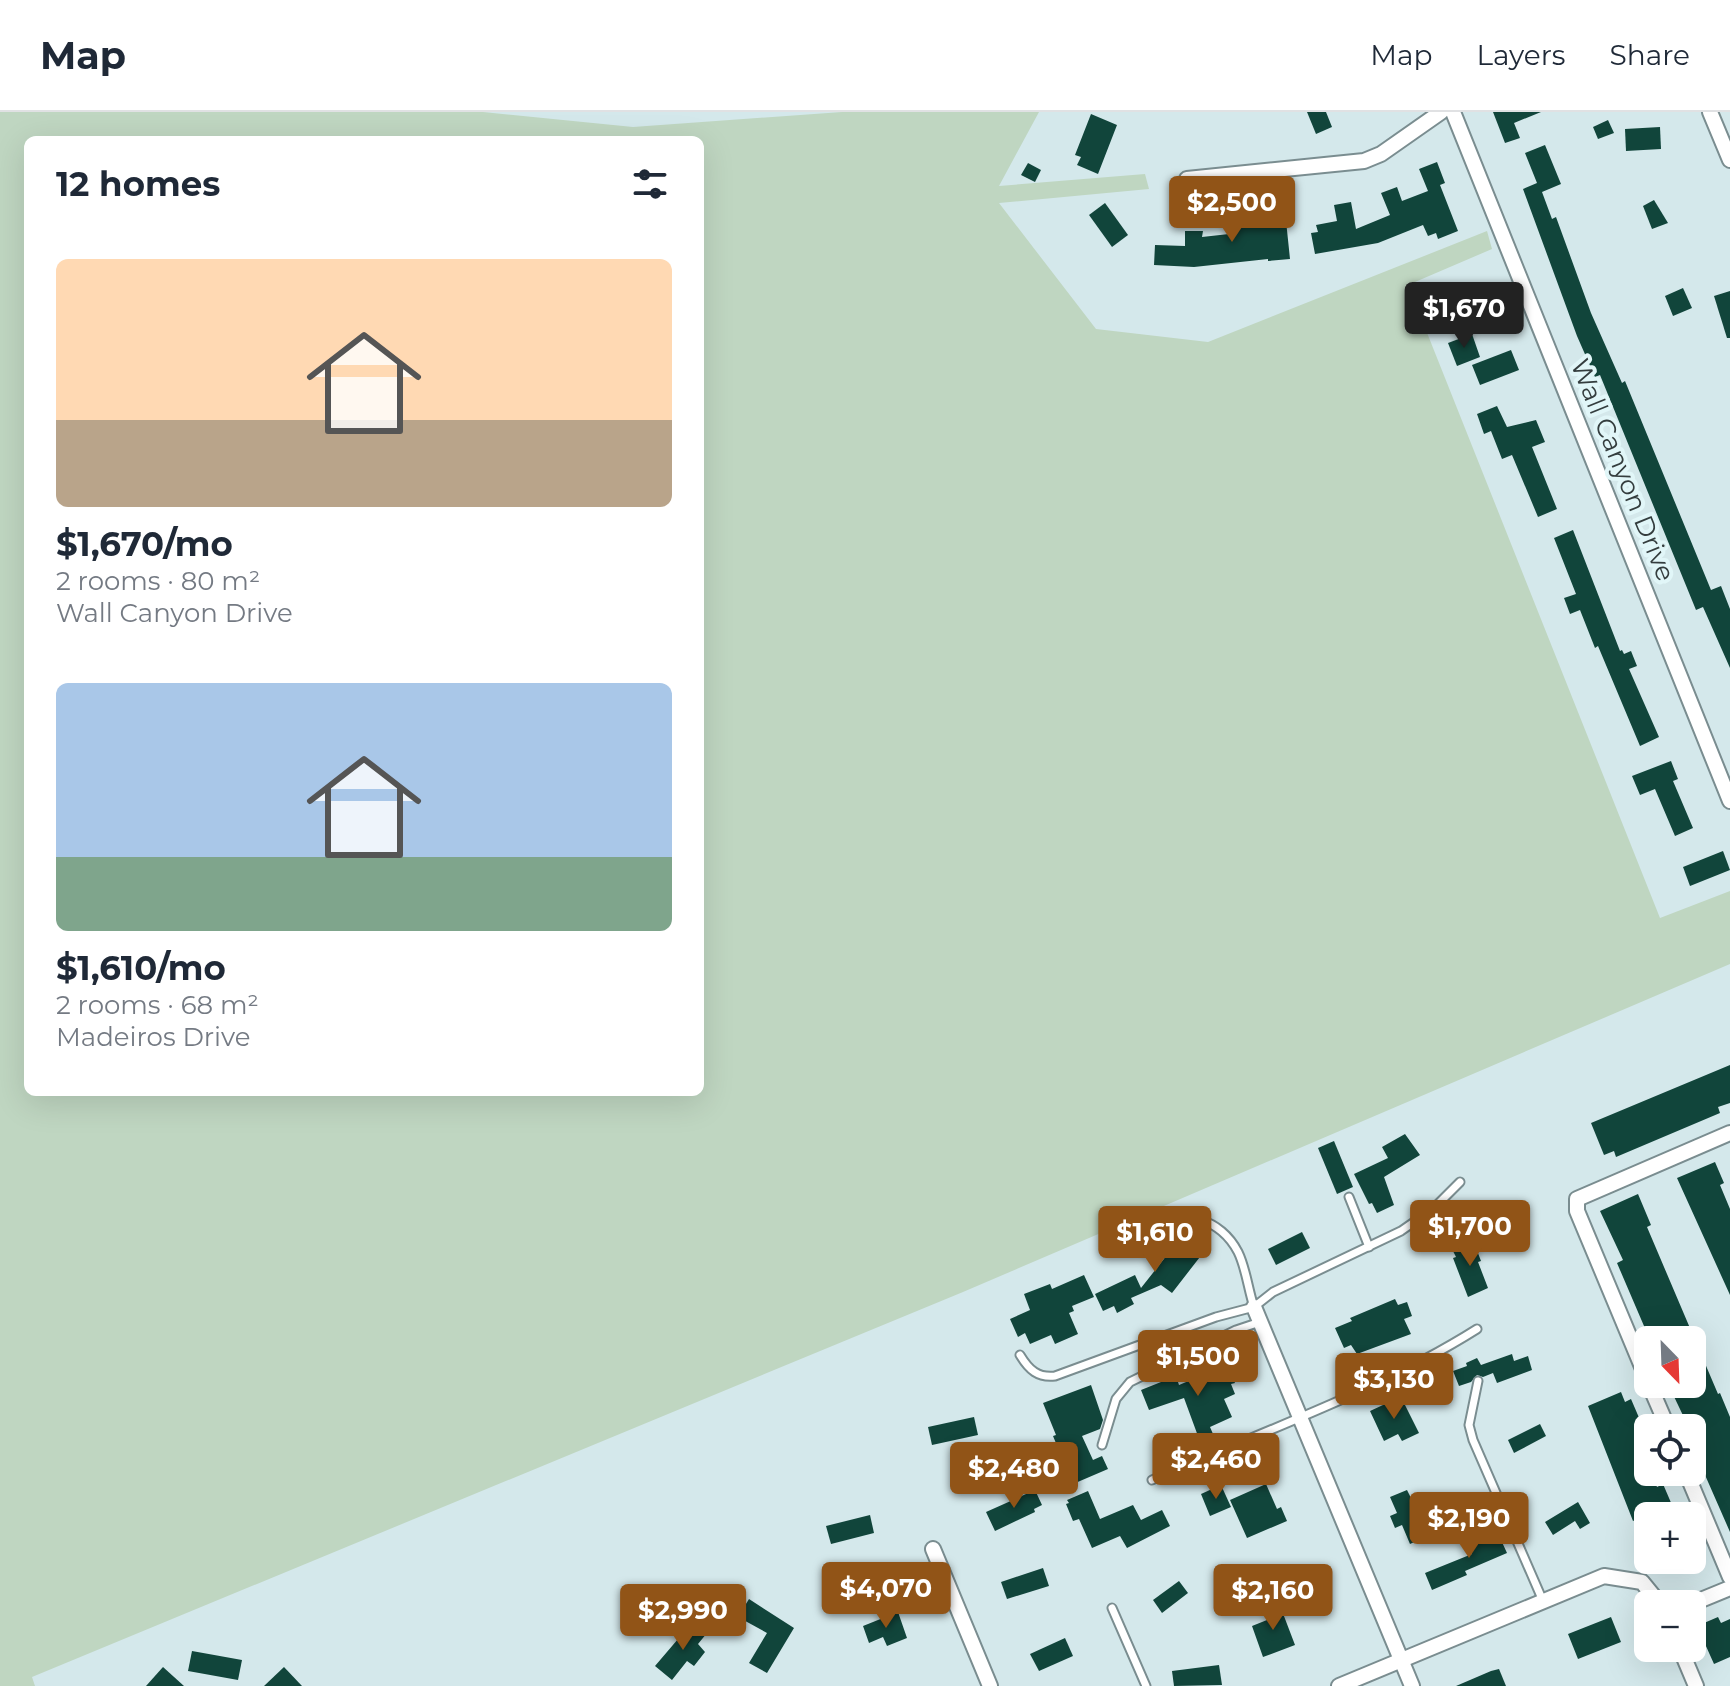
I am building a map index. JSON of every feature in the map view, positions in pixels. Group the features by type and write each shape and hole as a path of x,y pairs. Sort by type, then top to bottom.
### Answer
{"street":[{"path":"1187,179 1364,161 1381,154 1441,112"},
{"name":"Wall Canyon Drive","path":"1453,112 1730,801"},
{"path":"1710,112 1730,160"},
{"path":"1634,1346 1576,1203 1585,1194 1729,1135"},
{"path":"1254,1307 1412,1686"},
{"path":"1692,1486 1730,1577"},
{"path":"933,1549 990,1686"},
{"path":"1339,1686 1604,1576 1642,1582 1649,1590"},
{"path":"1706,1598 1730,1588"},
{"path":"1686,1662 1696,1686"}],"lane":[{"path":"1020,1355 1034,1372 1043,1377 1055,1376 1216,1317 1254,1307 1273,1292 1418,1220 1460,1182"},
{"path":"1349,1197 1369,1247"},
{"path":"1155,1233 1165,1223 1188,1217 1206,1220 1218,1228 1236,1249 1254,1307"},
{"path":"1102,1445 1116,1399 1130,1382 1236,1330 1260,1322"},
{"path":"1152,1480 1421,1363 1477,1329"},
{"path":"1478,1381 1469,1425 1473,1440 1543,1601"},
{"path":"1112,1608 1146,1686"}],"green space":[{"path":"0,112 483,112 633,127 842,112 1039,112 999,186 1145,174 1149,189 999,203 1096,329 1208,342 1487,231 1492,249 1408,285 1660,918 1730,891 1730,964 963,1292 32,1677 35,1686 0,1686"}],"building":[{"path":"1307,112 1326,112 1332,127 1316,134"},
{"path":"1493,112 1541,112 1514,123 1520,138 1505,143"},
{"path":"1091,114 1117,125 1098,174 1077,165 1081,157 1075,155"},
{"path":"1608,120 1614,133 1598,139 1593,127"},
{"path":"1660,127 1661,149 1626,151 1625,129"},
{"path":"1545,145 1561,184 1542,192 1552,219 1556,217 1591,313 1622,383 1625,381 1711,590 1721,586 1730,609 1730,668 1703,607 1696,610 1600,375 1595,377 1577,336 1523,189 1537,183 1525,153"},
{"path":"1437,162 1445,183 1440,185 1458,231 1438,239 1436,233 1428,236 1423,225 1378,243 1315,254 1311,233 1318,232 1316,225 1337,221 1334,205 1351,202 1356,229 1390,215 1381,193 1397,187 1402,201 1428,191 1419,169"},
{"path":"1028,163 1041,170 1035,182 1021,175"},
{"path":"1654,200 1668,223 1652,229 1643,206"},
{"path":"1105,203 1128,235 1112,247 1089,215"},
{"path":"1285,211 1290,259 1194,267 1154,265 1155,245 1185,246 1185,231 1203,231 1202,237 1238,233 1236,216"},
{"path":"1454,284 1482,314 1467,328 1439,298"},
{"path":"1683,288 1692,308 1673,316 1665,296"},
{"path":"1730,291 1730,338 1727,338 1714,296"},
{"path":"1472,334 1480,357 1457,366 1448,343"},
{"path":"1511,350 1519,370 1480,385 1472,365"},
{"path":"1497,406 1507,427 1536,420 1545,442 1532,447 1557,509 1538,517 1512,455 1502,459 1491,431 1484,434 1477,414"},
{"path":"1573,530 1620,651 1624,654 1631,651 1637,666 1629,669 1659,737 1640,746 1580,610 1570,614 1564,598 1576,594 1554,538"},
{"path":"1671,761 1678,779 1673,781 1693,828 1675,836 1655,789 1640,795 1632,776"},
{"path":"1723,851 1730,870 1690,886 1683,867"},
{"path":"1730,1065 1730,1103 1718,1107 1720,1113 1616,1157 1614,1151 1604,1155 1591,1123"},
{"path":"1405,1134 1420,1155 1384,1177 1394,1205 1377,1213 1354,1174 1388,1158 1382,1147"},
{"path":"1334,1141 1353,1187 1337,1194 1318,1148"},
{"path":"1715,1162 1730,1209 1730,1295 1677,1178"},
{"path":"1638,1194 1651,1225 1647,1227 1689,1326 1644,1326 1617,1263 1623,1260 1600,1211"},
{"path":"1187,1225 1193,1245 1203,1253 1172,1293 1161,1285 1131,1298 1134,1304 1117,1313 1114,1306 1103,1311 1095,1294 1135,1275 1141,1288 1175,1245 1170,1230"},
{"path":"1302,1232 1310,1248 1276,1265 1268,1249"},
{"path":"1473,1240 1488,1288 1468,1297 1452,1249"},
{"path":"1084,1275 1094,1297 1072,1306 1074,1311 1069,1313 1078,1334 1055,1344 1051,1335 1030,1344 1025,1333 1018,1337 1010,1319 1030,1310 1024,1294 1050,1284 1052,1289"},
{"path":"1395,1299 1398,1305 1407,1302 1412,1316 1404,1319 1411,1334 1357,1354 1351,1345 1344,1348 1335,1328 1352,1321 1350,1318"},
{"path":"1512,1354 1514,1361 1528,1356 1532,1370 1497,1383 1493,1373 1483,1377 1477,1375 1471,1382 1459,1386 1453,1371 1467,1366 1466,1363 1477,1358 1481,1365"},
{"path":"1224,1357 1235,1383 1231,1384 1235,1394 1224,1399 1232,1417 1210,1427 1216,1441 1202,1447 1184,1398 1149,1410 1141,1390 1176,1376 1179,1385 1215,1370 1211,1362"},
{"path":"1706,1366 1730,1417 1730,1532 1706,1477 1706,1414 1682,1414 1675,1398 1706,1398"},
{"path":"1091,1385 1103,1420 1100,1429 1082,1436 1093,1460 1102,1456 1108,1469 1073,1484 1043,1403"},
{"path":"1621,1392 1625,1402 1631,1399 1637,1414 1634,1414 1634,1486 1664,1486 1671,1502 1634,1502 1633,1521 1588,1406"},
{"path":"1396,1399 1400,1406 1404,1403 1419,1433 1402,1441 1398,1434 1384,1441 1370,1411"},
{"path":"974,1417 978,1435 932,1445 928,1427"},
{"path":"1540,1424 1546,1436 1514,1453 1508,1440"},
{"path":"1266,1484 1277,1509 1281,1507 1287,1521 1247,1538 1230,1500"},
{"path":"1221,1485 1231,1507 1210,1516 1201,1494"},
{"path":"1035,1490 1042,1505 1034,1509 1035,1512 995,1531 986,1512"},
{"path":"1407,1490 1411,1498 1416,1496 1421,1508 1416,1510 1427,1536 1410,1544 1402,1525 1395,1528 1390,1516 1397,1513 1390,1497"},
{"path":"1088,1491 1100,1519 1133,1505 1141,1520 1162,1510 1170,1526 1127,1548 1120,1536 1092,1548 1079,1519 1073,1521 1066,1504 1069,1503 1067,1500"},
{"path":"1578,1502 1590,1523 1580,1529 1575,1521 1553,1535 1545,1522"},
{"path":"870,1515 874,1533 831,1544 826,1526"},
{"path":"1496,1529 1507,1553 1465,1571 1467,1575 1432,1590 1425,1573 1472,1554 1466,1542"},
{"path":"1043,1568 1049,1586 1007,1599 1001,1582"},
{"path":"1179,1581 1188,1593 1162,1613 1153,1600"},
{"path":"749,1599 794,1628 767,1673 749,1663 767,1633 738,1617"},
{"path":"1279,1603 1295,1645 1263,1657 1252,1626 1267,1620 1263,1609"},
{"path":"898,1612 907,1638 887,1646 883,1637 869,1643 863,1626"},
{"path":"1611,1617 1621,1642 1578,1659 1568,1634"},
{"path":"1718,1617 1721,1623 1730,1619 1730,1657 1714,1664 1706,1646 1706,1622"},
{"path":"695,1623 707,1633 698,1644 705,1652 694,1666 687,1661 672,1680 655,1666"},
{"path":"1065,1638 1073,1656 1039,1671 1030,1654"},
{"path":"192,1651 242,1660 238,1680 188,1671"},
{"path":"1219,1665 1222,1685 1174,1686 1172,1671"},
{"path":"163,1667 184,1686 146,1686"},
{"path":"284,1667 302,1686 264,1686"},
{"path":"1499,1669 1506,1686 1456,1686 1491,1671"}]}
